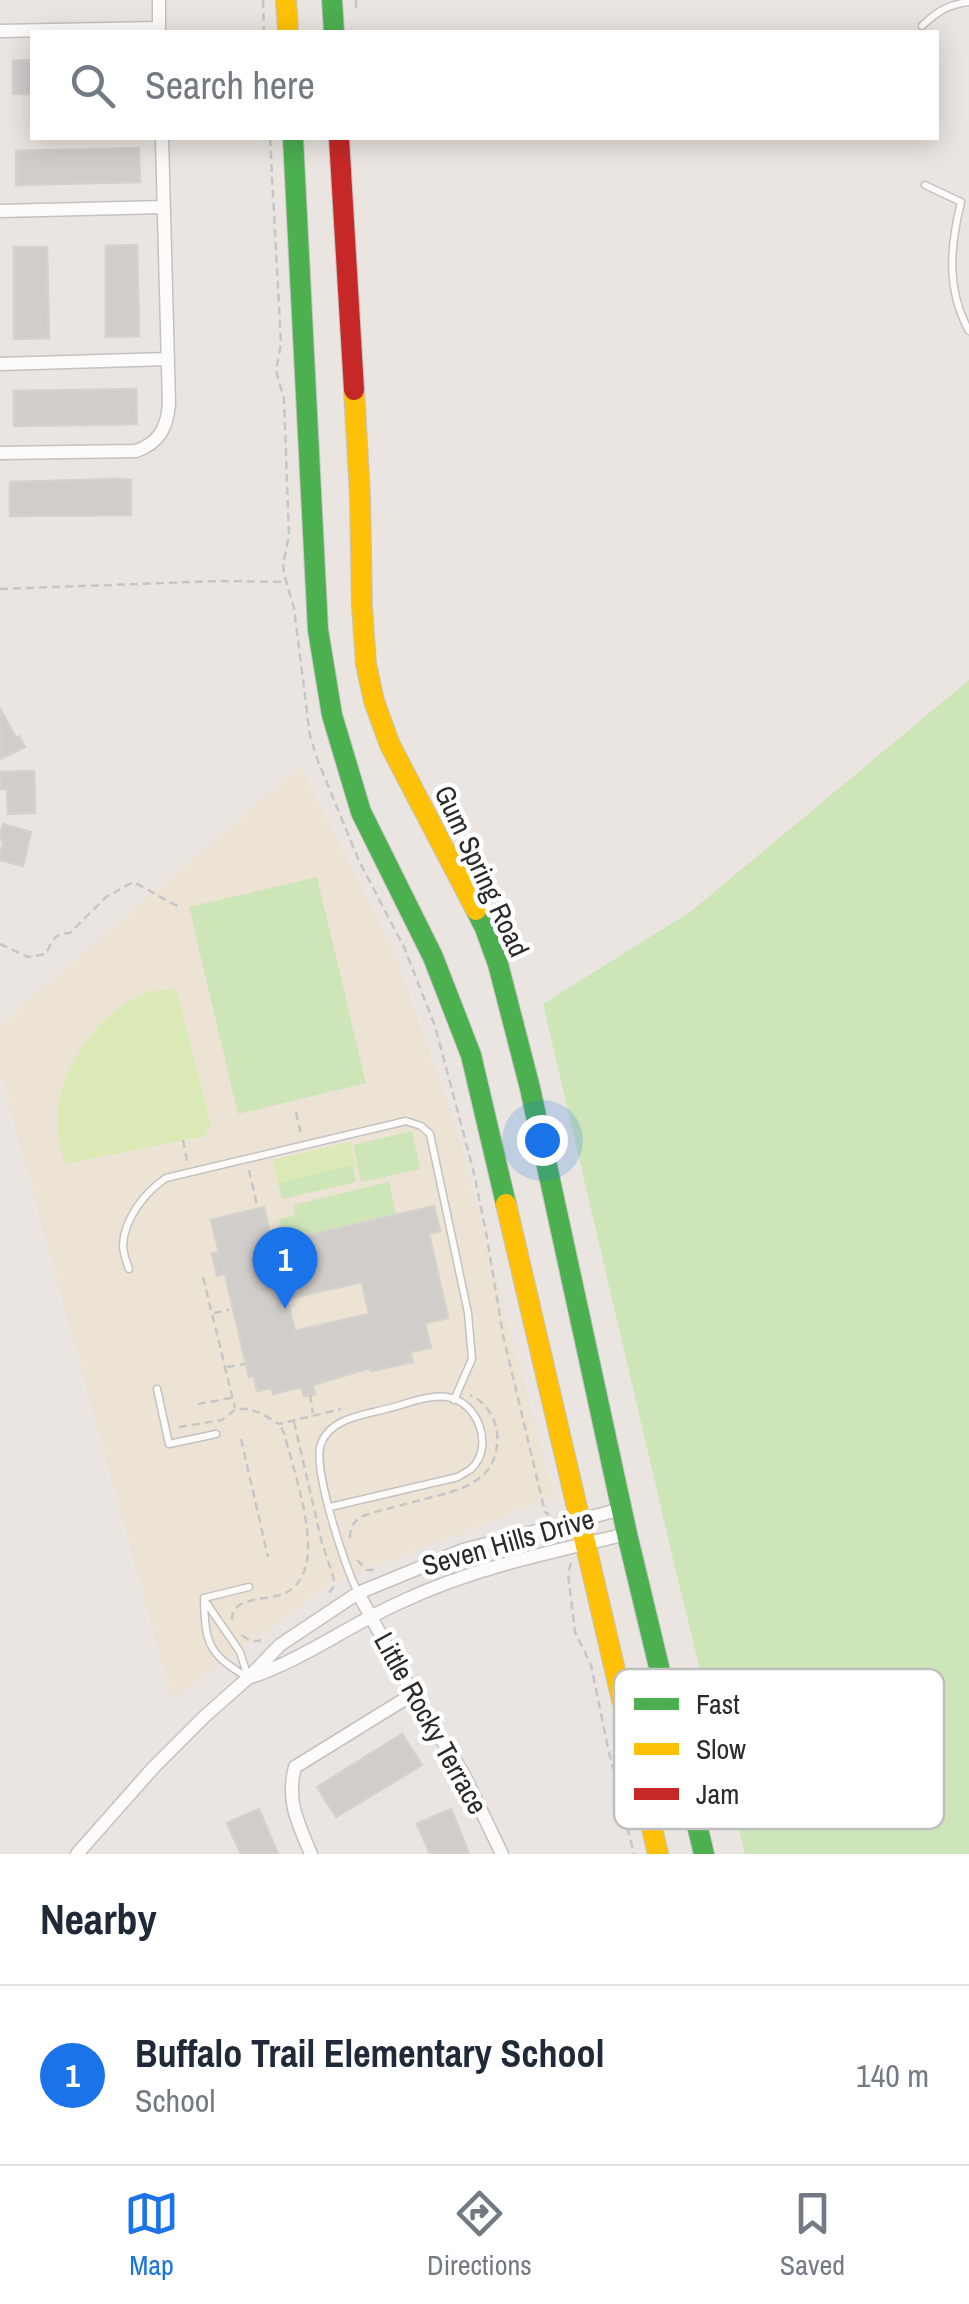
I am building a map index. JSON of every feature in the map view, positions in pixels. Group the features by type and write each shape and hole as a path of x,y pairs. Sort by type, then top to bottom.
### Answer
{"main road":[{"path":"286,0 288,30"},
{"path":"332,0 334,30"},
{"path":"293,140 317,614 332,714 361,812 433,957 471,1056 580,1520 574,1546 614,1693"},
{"name":"Gum Spring Road","path":"339,140 366,664 390,745 485,928 498,964 530,1088 659,1669"},
{"path":"651,1829 658,1854"},
{"name":"Gum Spring Road","path":"698,1829 704,1854"}],"street":[{"path":"158,0 159,30"},
{"path":"0,32 30,32"},
{"path":"0,454 125,452 146,448 161,436 168,416 162,140"},
{"path":"0,211 163,207"},
{"path":"0,364 168,359"},
{"name":"Seven Hills Drive","path":"77,1854 166,1756 280,1645 358,1593 463,1550 622,1509"},
{"name":"Seven Hills Drive","path":"248,1678 281,1667 370,1616 432,1588 509,1562 627,1534"},
{"name":"Little Rocky Terrace","path":"358,1593 413,1694 464,1776 502,1854"},
{"path":"310,1854 291,1801 290,1784 295,1768 413,1694"}],"lane":[{"path":"922,26 936,12 969,2"},
{"path":"925,185 961,202 952,239 951,276 959,312 969,331"},
{"path":"129,1268 122,1250 125,1233 151,1188 166,1178 406,1122 421,1126 430,1134 468,1313 472,1359 454,1400"},
{"path":"157,1389 169,1444 216,1434"},
{"path":"330,1507 458,1477 474,1468 481,1450 482,1431 477,1416 448,1396 433,1398 346,1420 331,1429 321,1442 318,1462 330,1507 350,1578 358,1593"},
{"path":"204,1598 249,1587"},
{"path":"204,1598 240,1652 248,1678"},
{"path":"204,1598 204,1628 210,1646 223,1662 248,1678"}],"path":[{"path":"262,0 264,30"},
{"path":"356,0 356,9"},
{"path":"270,140 281,344 276,371 284,399 290,536 283,564 284,582 294,608 310,736 359,861 415,972 445,1058 473,1169 503,1335 540,1492 545,1512 556,1525"},
{"path":"0,589 284,582"},
{"path":"0,944 28,957 46,954 54,937 70,933 106,898 132,882 180,907"},
{"path":"296,1112 303,1146"},
{"path":"183,1140 189,1172"},
{"path":"246,1159 257,1205"},
{"path":"203,1277 236,1409"},
{"path":"213,1314 230,1310"},
{"path":"226,1368 246,1364"},
{"path":"310,1395 314,1416"},
{"path":"198,1404 233,1398"},
{"path":"177,1427 222,1420 236,1409 249,1409 279,1424 284,1433 309,1539 306,1566 289,1591 234,1608 234,1625"},
{"path":"279,1424 294,1421 334,1579 326,1596"},
{"path":"241,1439 268,1557"},
{"path":"574,1546 568,1574 575,1632 591,1665 614,1772"},
{"path":"240,1633 249,1641 270,1636"},
{"path":"628,1829 634,1854"}],"shaded area":[{"path":"301,766 394,954 454,1121 554,1497 330,1584 172,1699 0,1071 0,1025"}],"green space":[{"path":"969,680 969,1854 745,1854 739,1829 944,1829 944,1669 700,1669 543,1004 690,912"},
{"path":"317,877 366,1083 238,1114 189,907"},
{"path":"176,988 211,1125 204,1136 65,1164 58,1105 71,1065 82,1047 127,1002 145,993"},
{"path":"412,1131 420,1169 361,1182 353,1145"},
{"path":"350,1142 355,1165 278,1183 273,1160"},
{"path":"353,1165 356,1182 282,1199 278,1183"},
{"path":"389,1182 396,1214 284,1243 279,1219 295,1215 293,1205"}],"building":[{"path":"30,60 30,94 13,94 13,61"},
{"path":"139,148 140,182 16,185 16,151"},
{"path":"137,245 139,336 106,337 106,246"},
{"path":"14,247 47,247 49,338 14,339"},
{"path":"136,389 137,424 14,426 14,391"},
{"path":"131,480 131,515 10,516 10,482"},
{"path":"0,708 25,747 0,759"},
{"path":"34,771 35,813 8,814 7,789 1,789 1,772"},
{"path":"3,824 31,832 23,866 0,860"},
{"path":"434,1206 440,1231 429,1234 448,1318 425,1323 431,1348 410,1352 413,1362 371,1371 370,1368 313,1385 315,1394 304,1396 301,1387 273,1394 271,1388 257,1391 254,1376 249,1377 225,1274 217,1276 212,1254 219,1252 211,1220 264,1207 272,1244","holes":["362,1282 369,1314 295,1331 287,1299"]},
{"path":"402,1734 422,1765 336,1817 317,1787"},
{"path":"259,1809 278,1854 241,1854 227,1823"},
{"path":"451,1809 469,1854 430,1854 417,1824"}],"traffic: fast":[{"path":"332,0 334,30"},
{"path":"293,140 318,630 332,715 361,812 433,957 471,1055 506,1204"},
{"path":"476,910 498,964 530,1088 659,1669"},
{"path":"698,1829 704,1854"}],"traffic: slow":[{"path":"286,0 288,30"},
{"path":"354,390 362,606 366,664 374,701 390,745 476,910"},
{"path":"506,1204 615,1669"},
{"path":"652,1829 658,1854"}],"traffic: jam":[{"path":"339,140 354,390"}],"place":[{"name":"Buffalo Trail Elementary School","path":"285,1309"}]}
